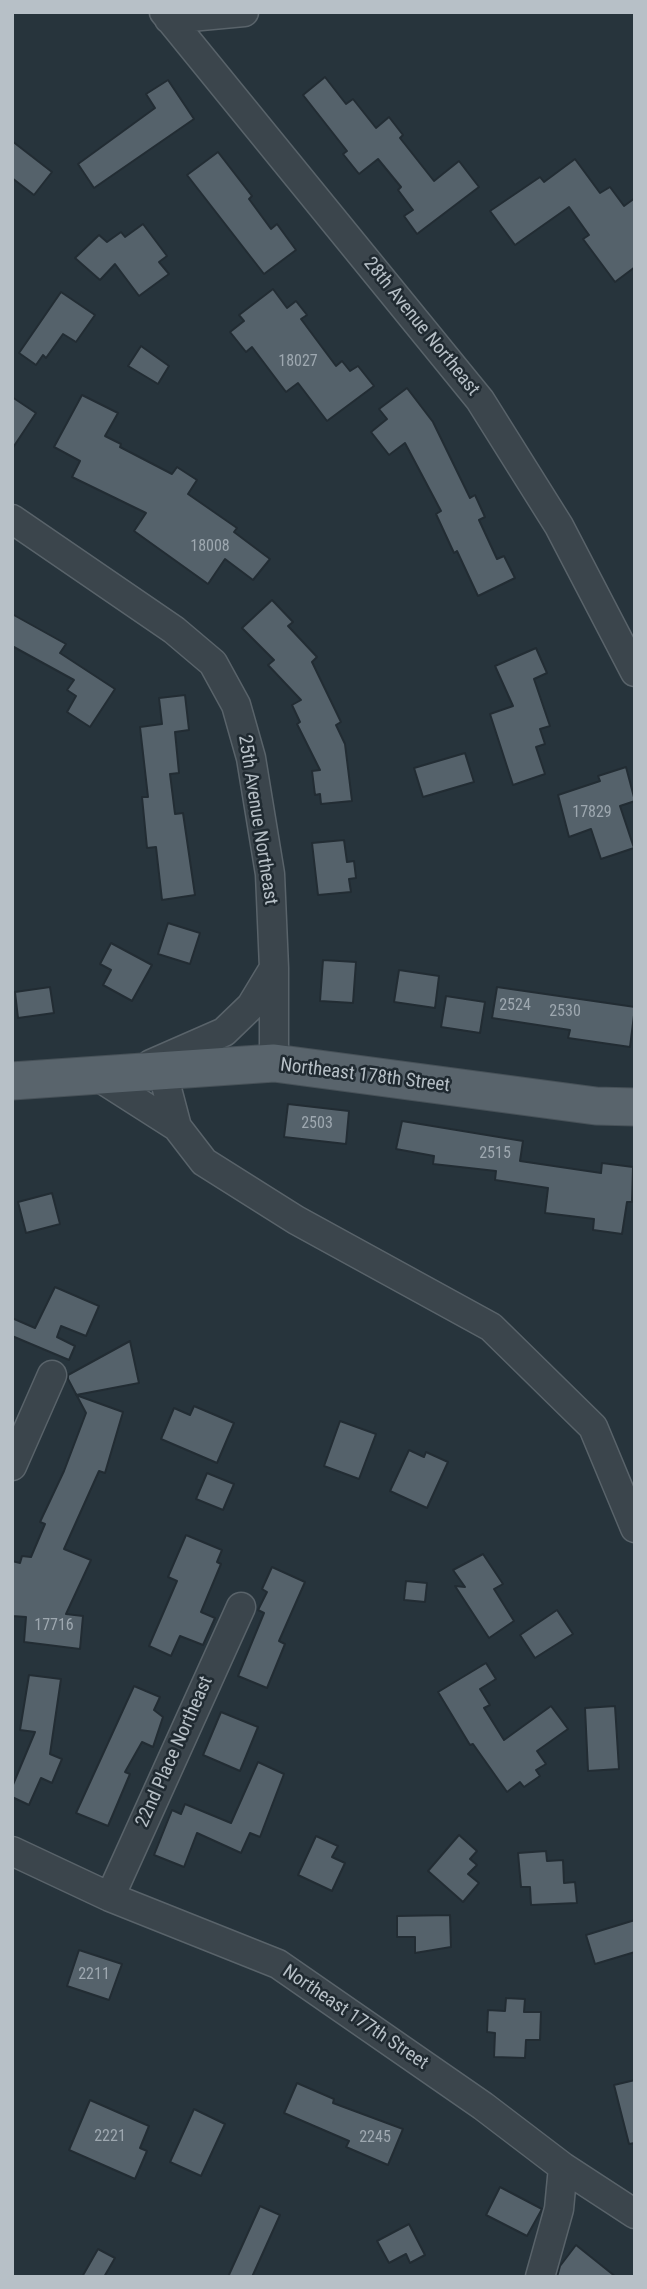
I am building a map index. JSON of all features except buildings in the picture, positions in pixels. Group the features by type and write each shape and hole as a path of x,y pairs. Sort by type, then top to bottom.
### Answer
{"main road":[{"name":"Northeast 178th Street","path":"12,1080 274,1063 596,1106 635,1107"}],"street":[{"path":"167,16 244,12"},
{"name":"28th Avenue Northeast","path":"167,16 480,400 559,526 635,672"},
{"name":"25th Avenue Northeast","path":"12,519 174,630 213,663 236,705 251,758 270,874 274,1063"},
{"path":"274,968 251,1006 224,1032 146,1071 177,1128 204,1162 296,1220 491,1327 593,1427 635,1528"},
{"path":"94,1074 177,1128"},
{"path":"12,1466 52,1375"},
{"name":"22nd Place Northeast","path":"110,1897 241,1607"},
{"name":"Northeast 177th Street","path":"12,1850 110,1897 278,1964 483,2106 563,2167 635,2214"},
{"path":"540,2277 559,2209 563,2167"}]}
